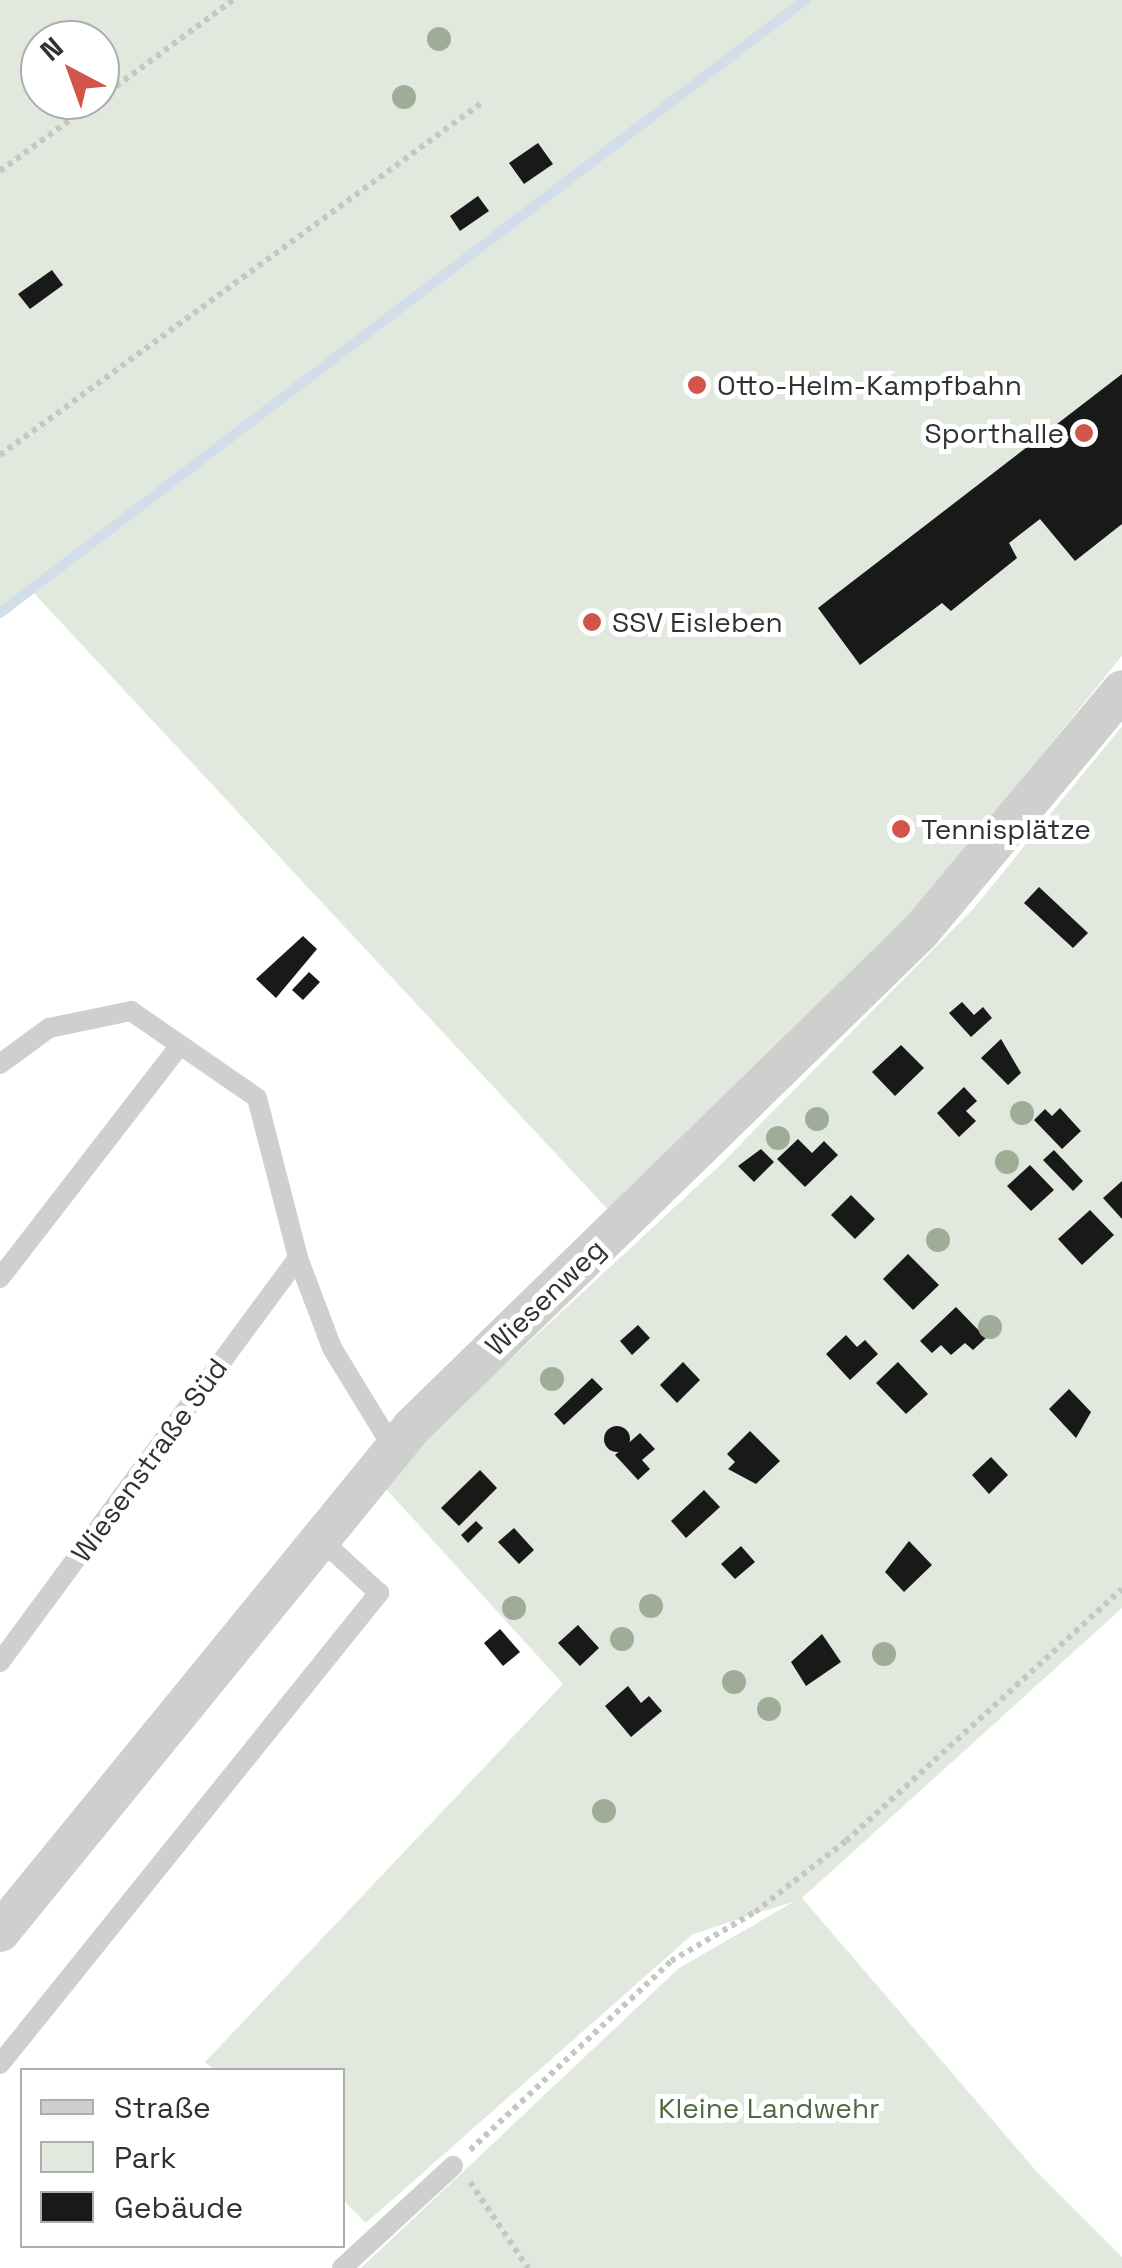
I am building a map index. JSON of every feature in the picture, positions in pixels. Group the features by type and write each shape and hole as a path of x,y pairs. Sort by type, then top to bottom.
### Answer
{"street":[{"name":"Wiesenweg","path":"0,1932 393,1448 920,932 1122,690"}],"lane":[{"path":"0,1064 49,1028 131,1011 257,1098 298,1258 332,1348 393,1448"},
{"path":"0,1278 180,1046"},
{"name":"Wiesenstraße Süd","path":"0,1662 298,1258"},
{"path":"0,2064 379,1593 318,1537"},
{"path":"342,2268 453,2166"}],"path":[{"path":"120,83 233,0"},
{"path":"0,455 484,101"},
{"path":"0,171 69,120"},
{"path":"528,2268 488,2202 453,2166 671,1961 755,1912 846,1841 1122,1589"}],"green space":[{"name":"SSV Eisleben","path":"0,0 1122,0 1122,656 919,907 612,1214 30,589 0,613"},
{"name":"Kleine Landwehr","path":"1122,726 1122,1608 802,1898 1037,2172 1122,2257 1122,2268 361,2268 679,1968 795,1901 693,1934 366,2223 345,2202 345,2068 212,2068 205,2062 563,1684 379,1481 718,1167 974,908"}],"building":[{"path":"538,143 553,164 524,184 509,163"},
{"path":"478,196 489,211 460,231 450,216"},
{"path":"52,270 63,285 30,309 18,294"},
{"path":"1122,374 1122,524 1075,561 1040,519 1009,543 1017,558 951,611 942,603 860,665 818,608"},
{"path":"1039,887 1088,933 1073,948 1024,903"},
{"path":"303,936 317,949 276,998 256,979"},
{"path":"309,972 320,982 303,1000 292,990"},
{"path":"962,1002 974,1015 983,1007 992,1018 971,1037 949,1013"},
{"path":"1001,1039 1021,1073 1008,1085 981,1058"},
{"path":"901,1045 924,1068 895,1096 872,1072"},
{"path":"964,1087 977,1101 966,1111 976,1121 959,1137 937,1113"},
{"path":"1060,1108 1081,1131 1062,1149 1034,1120 1045,1109 1052,1116"},
{"path":"798,1139 812,1153 824,1141 838,1155 805,1187 777,1159"},
{"path":"761,1149 774,1162 754,1182 738,1166"},
{"path":"1054,1150 1083,1181 1073,1191 1043,1160"},
{"path":"1030,1165 1054,1190 1031,1211 1007,1186"},
{"path":"1122,1181 1122,1219 1103,1198"},
{"path":"851,1195 875,1219 855,1239 831,1215"},
{"path":"1090,1210 1114,1235 1082,1265 1058,1239"},
{"path":"908,1254 939,1285 913,1310 883,1279"},
{"path":"956,1307 986,1338 973,1350 965,1343 951,1355 941,1345 932,1353 920,1341"},
{"path":"638,1325 650,1338 632,1355 620,1341"},
{"path":"846,1335 857,1347 865,1340 878,1354 850,1380 826,1354"},
{"path":"683,1362 700,1380 677,1403 660,1385"},
{"path":"898,1362 928,1394 906,1414 876,1383"},
{"path":"592,1378 603,1389 564,1425 554,1414"},
{"path":"1069,1389 1091,1412 1076,1438 1049,1409"},
{"path":"617,1426 626,1430 630,1439 626,1448 617,1452 608,1448 604,1439 608,1430"},
{"path":"750,1431 780,1461 756,1484 728,1469 735,1462 727,1454"},
{"path":"640,1433 655,1449 642,1460 650,1469 638,1480 615,1455"},
{"path":"991,1457 1008,1475 989,1494 972,1475"},
{"path":"480,1470 497,1488 459,1526 441,1508"},
{"path":"704,1490 720,1507 686,1538 671,1521"},
{"path":"476,1521 483,1528 468,1543 461,1535"},
{"path":"514,1528 534,1550 519,1564 498,1542"},
{"path":"909,1541 932,1565 904,1592 885,1572"},
{"path":"741,1546 755,1562 735,1579 721,1564"},
{"path":"578,1625 599,1648 580,1666 558,1643"},
{"path":"500,1629 520,1652 503,1666 484,1643"},
{"path":"822,1634 841,1662 806,1686 791,1662"},
{"path":"628,1686 641,1703 649,1696 662,1711 631,1737 605,1706"}],"waterway":[{"path":"0,613 805,0"}],"place":[{"name":"Otto-Helm-Kampfbahn","path":"697,385"},
{"name":"Sporthalle","path":"1084,433"},
{"name":"SSV Eisleben","path":"592,622"},
{"name":"Tennisplätze","path":"901,829"}]}
